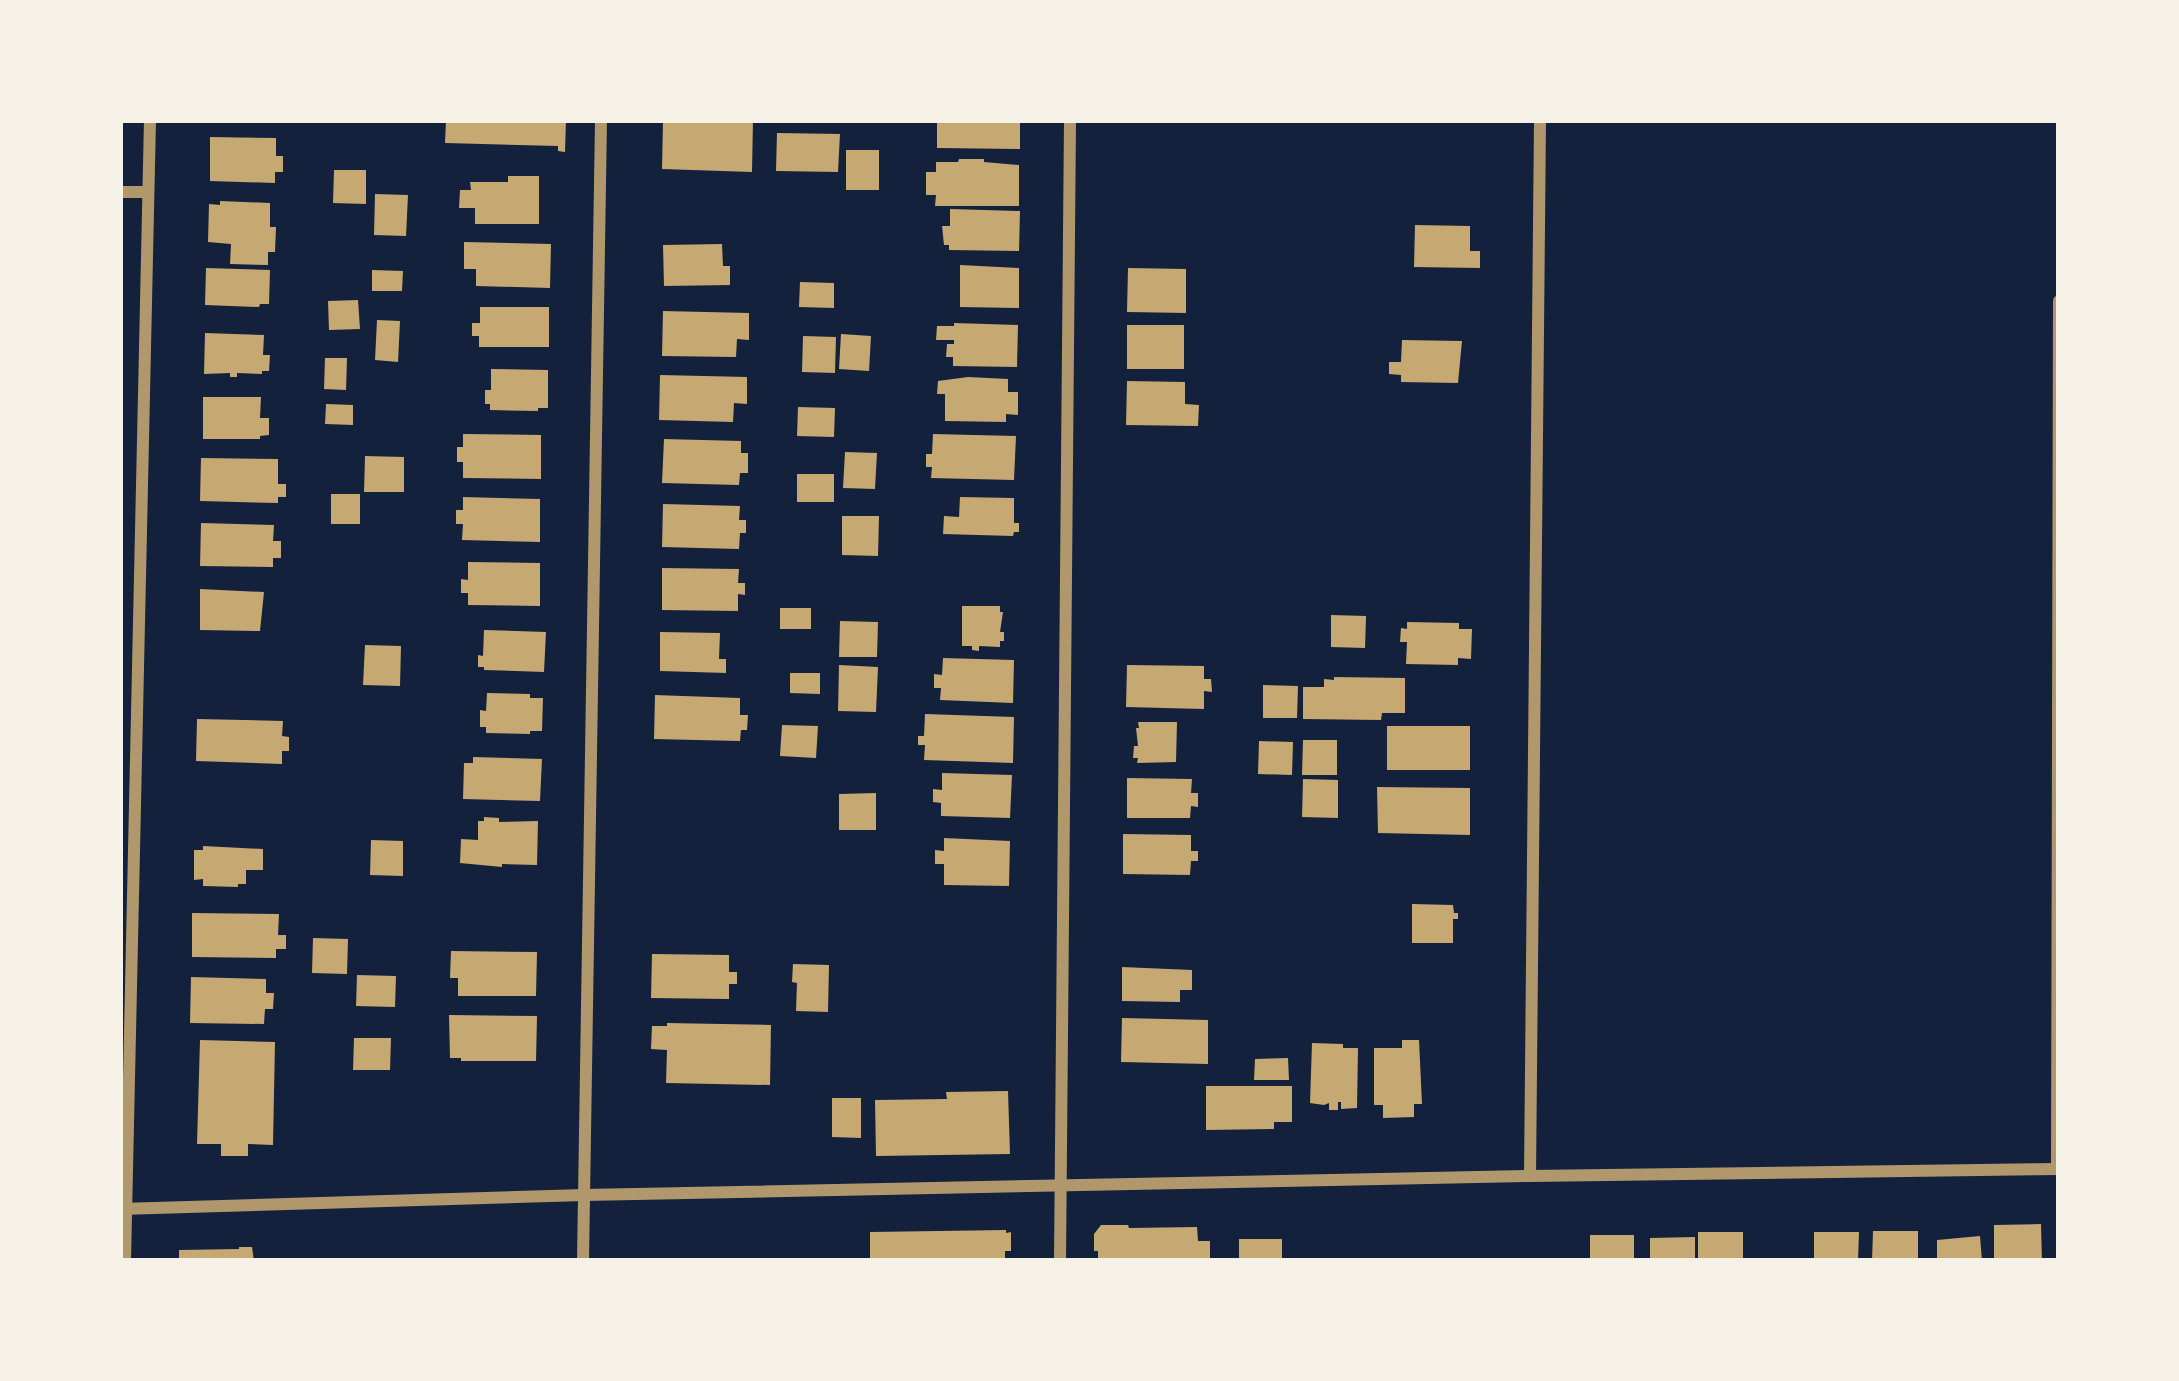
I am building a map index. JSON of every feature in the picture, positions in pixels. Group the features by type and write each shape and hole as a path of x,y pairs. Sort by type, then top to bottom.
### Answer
{"street":[{"path":"124,1261 150,120"},
{"path":"583,1261 601,120"},
{"path":"1060,1261 1070,120"},
{"path":"1530,1176 1540,120"},
{"path":"120,192 148,192"},
{"path":"123,1209 584,1195 2058,1169 2059,301"}],"building":[{"path":"446,120 566,120 565,152 558,151 558,146 445,143"},
{"path":"663,120 753,120 752,172 662,169"},
{"path":"937,120 1020,120 1020,149 937,148"},
{"path":"777,133 840,134 838,172 776,171"},
{"path":"210,137 276,138 276,156 283,156 283,172 275,172 275,183 210,181"},
{"path":"846,150 879,150 879,190 846,190"},
{"path":"959,159 1019,165 1019,206 935,206 936,195 926,195 926,172 936,172 936,162"},
{"path":"334,170 366,170 366,204 333,203"},
{"path":"508,176 539,176 539,224 475,224 475,208 459,208 460,190 471,190 470,182 508,182"},
{"path":"375,194 408,195 406,236 374,235"},
{"path":"220,201 270,203 270,227 276,227 275,252 268,252 268,265 230,264 231,244 208,242 209,204 220,205"},
{"path":"950,209 1020,211 1019,251 949,250 942,226 950,226"},
{"path":"1415,225 1470,226 1470,251 1480,251 1480,268 1414,267"},
{"path":"464,242 551,244 550,288 476,286 476,269 464,269"},
{"path":"722,244 723,266 730,266 730,285 664,286 663,245"},
{"path":"960,265 1019,268 1019,308 960,307"},
{"path":"206,268 270,270 269,304 205,305"},
{"path":"1128,268 1186,269 1186,313 1127,312"},
{"path":"372,270 403,271 402,291 372,291"},
{"path":"800,282 834,283 834,308 799,307"},
{"path":"358,300 360,329 329,330 328,301"},
{"path":"480,307 549,307 549,347 479,347 479,336 472,336 472,323 480,323"},
{"path":"663,311 749,313 749,340 737,339 736,357 662,356"},
{"path":"377,320 400,321 398,362 375,360"},
{"path":"1018,325 1017,367 953,366 953,357 946,357 947,344 954,340 936,340 937,326"},
{"path":"1127,325 1184,325 1184,369 1127,369"},
{"path":"205,333 264,335 263,355 270,355 269,371 237,373 237,377 204,374"},
{"path":"841,334 871,336 869,371 839,369"},
{"path":"803,336 836,337 835,373 802,372"},
{"path":"1402,340 1462,341 1458,383 1401,382 1401,375 1389,374 1389,362 1401,362"},
{"path":"325,358 347,358 346,390 324,389"},
{"path":"491,369 548,370 548,408 490,410 485,390 491,390"},
{"path":"660,375 747,377 747,404 734,403 733,422 659,420"},
{"path":"1008,379 1008,392 1018,392 1018,415 1006,414 1006,422 945,421 945,394 937,394 938,381"},
{"path":"1127,381 1185,382 1185,404 1199,405 1198,426 1126,425"},
{"path":"203,397 261,397 260,418 269,418 269,435 203,439"},
{"path":"326,404 353,405 353,425 325,424"},
{"path":"798,407 835,408 834,437 797,436"},
{"path":"463,434 541,435 541,479 463,478 457,447 463,447"},
{"path":"933,434 1016,436 1014,480 931,478 926,454 932,454"},
{"path":"664,439 741,441 741,453 748,453 748,473 740,473 739,485 662,483"},
{"path":"845,452 877,453 875,489 843,488"},
{"path":"365,456 404,457 404,492 364,492"},
{"path":"201,458 278,459 278,484 286,484 286,497 278,497 278,503 200,501"},
{"path":"797,474 834,474 834,502 797,502"},
{"path":"331,494 360,494 360,524 331,524"},
{"path":"463,497 540,499 540,542 462,540 463,524 456,524 456,510 463,510"},
{"path":"960,497 1014,498 1014,523 1019,523 1019,532 1013,536 943,534 944,516 959,517"},
{"path":"663,504 740,506 739,520 746,520 746,533 740,533 739,549 662,547"},
{"path":"842,516 879,516 878,556 842,555"},
{"path":"201,523 274,525 273,541 281,541 281,558 273,558 273,567 200,566"},
{"path":"468,562 540,563 540,606 468,605 468,593 461,593 461,579 468,580"},
{"path":"662,568 739,569 738,583 745,583 745,595 738,594 738,611 662,610"},
{"path":"200,589 264,592 260,631 200,630"},
{"path":"962,606 1000,606 1004,641 1000,647 979,646 979,651 962,646"},
{"path":"780,608 811,608 811,629 780,629"},
{"path":"1331,615 1366,616 1365,648 1331,647"},
{"path":"840,621 878,622 877,657 839,657"},
{"path":"1407,622 1459,623 1459,629 1472,629 1471,659 1458,658 1458,665 1406,664 1407,642 1400,642 1401,628 1407,629"},
{"path":"484,630 546,632 544,672 478,667"},
{"path":"660,632 720,633 719,659 726,659 726,673 660,671"},
{"path":"365,645 401,646 400,686 363,685"},
{"path":"943,658 1014,660 1013,703 940,700 941,688 934,688 934,674 942,675"},
{"path":"839,665 878,667 876,712 838,711"},
{"path":"1127,665 1204,666 1204,679 1211,679 1212,692 1204,691 1204,709 1126,707"},
{"path":"790,673 820,673 820,694 790,693"},
{"path":"1405,678 1405,713 1382,713 1381,720 1303,719 1303,687 1324,687 1324,679"},
{"path":"1263,685 1298,686 1297,718 1263,718"},
{"path":"487,693 543,698 542,731 486,733 486,727 480,727 480,710 486,711"},
{"path":"655,695 740,698 740,715 748,715 747,730 741,730 740,741 654,739"},
{"path":"925,714 1014,717 1013,763 924,760 925,745 918,745 918,736 924,736"},
{"path":"197,719 283,721 282,736 289,737 289,751 282,751 282,764 196,761"},
{"path":"1138,722 1177,722 1176,762 1137,763 1138,758 1133,758"},
{"path":"782,725 818,726 816,758 780,756"},
{"path":"1387,726 1470,726 1470,770 1387,770"},
{"path":"1303,740 1337,740 1337,775 1302,775"},
{"path":"1259,741 1293,742 1292,775 1258,774"},
{"path":"473,757 542,759 540,801 463,799 464,763 473,763"},
{"path":"942,773 1012,775 1010,818 941,816 941,803 933,802 933,789 942,790"},
{"path":"1127,778 1192,779 1191,793 1198,793 1198,807 1191,806 1190,818 1127,818"},
{"path":"1303,779 1338,780 1338,818 1302,817"},
{"path":"1377,787 1470,788 1470,835 1378,833"},
{"path":"876,793 876,830 839,830 839,794"},
{"path":"499,818 499,822 538,821 537,865 460,863 461,839 478,840 478,821"},
{"path":"1123,834 1191,835 1191,851 1198,851 1198,861 1191,861 1190,875 1123,874"},
{"path":"944,838 1010,841 1009,886 944,885 944,864 935,864 935,850 944,851"},
{"path":"371,840 403,841 403,876 370,875"},
{"path":"203,846 263,849 263,870 246,870 246,884 238,887 203,886 203,879 194,880 194,850 203,850"},
{"path":"1412,904 1453,905 1458,919 1453,919 1453,943 1412,943"},
{"path":"192,913 279,914 278,935 286,935 286,949 276,949 276,958 192,957"},
{"path":"313,938 348,939 347,974 312,973"},
{"path":"451,951 537,952 536,996 458,996 458,978 450,978"},
{"path":"652,954 729,955 729,972 737,972 737,984 729,984 729,999 651,998"},
{"path":"793,964 829,965 828,1012 796,1011"},
{"path":"1122,967 1192,970 1192,990 1180,990 1180,1002 1122,1001"},
{"path":"357,975 396,976 395,1007 356,1006"},
{"path":"191,977 266,979 266,993 274,993 273,1009 265,1009 264,1024 190,1023"},
{"path":"449,1015 537,1016 536,1061 450,1058"},
{"path":"1122,1018 1208,1020 1208,1064 1121,1062"},
{"path":"771,1025 770,1085 666,1083 667,1050 651,1049 652,1026"},
{"path":"354,1038 391,1038 390,1070 353,1070"},
{"path":"200,1040 275,1042 273,1145 248,1144 248,1156 221,1156 221,1144 197,1144"},
{"path":"1402,1040 1419,1040 1422,1104 1414,1104 1414,1117 1383,1118 1383,1105 1374,1105 1374,1048 1402,1048"},
{"path":"1312,1043 1358,1048 1357,1108 1341,1109 1338,1102 1338,1110 1329,1110 1329,1103 1310,1103"},
{"path":"1288,1058 1289,1080 1254,1080 1255,1059"},
{"path":"1206,1086 1292,1086 1292,1122 1274,1122 1274,1129 1206,1130"},
{"path":"1008,1091 1010,1154 876,1156 875,1100 947,1099 946,1092"},
{"path":"832,1098 861,1098 861,1138 832,1137"},
{"path":"2041,1224 2042,1261 1994,1261 1994,1225"},
{"path":"1101,1225 1197,1227 1198,1241 1210,1241 1210,1261 1098,1261 1094,1234"},
{"path":"1873,1231 1918,1231 1918,1261 1872,1261"},
{"path":"870,1232 1011,1232 1011,1251 1005,1251 1005,1261 870,1261"},
{"path":"1698,1232 1743,1232 1743,1261 1698,1261"},
{"path":"1814,1232 1859,1232 1858,1261 1814,1261"},
{"path":"1590,1235 1634,1235 1634,1261 1590,1261"},
{"path":"1980,1236 1982,1261 1937,1261 1937,1240"},
{"path":"1695,1237 1695,1261 1650,1261 1650,1238"},
{"path":"1239,1239 1282,1239 1282,1261 1239,1261"},
{"path":"252,1247 254,1261 179,1261 179,1250"}]}
